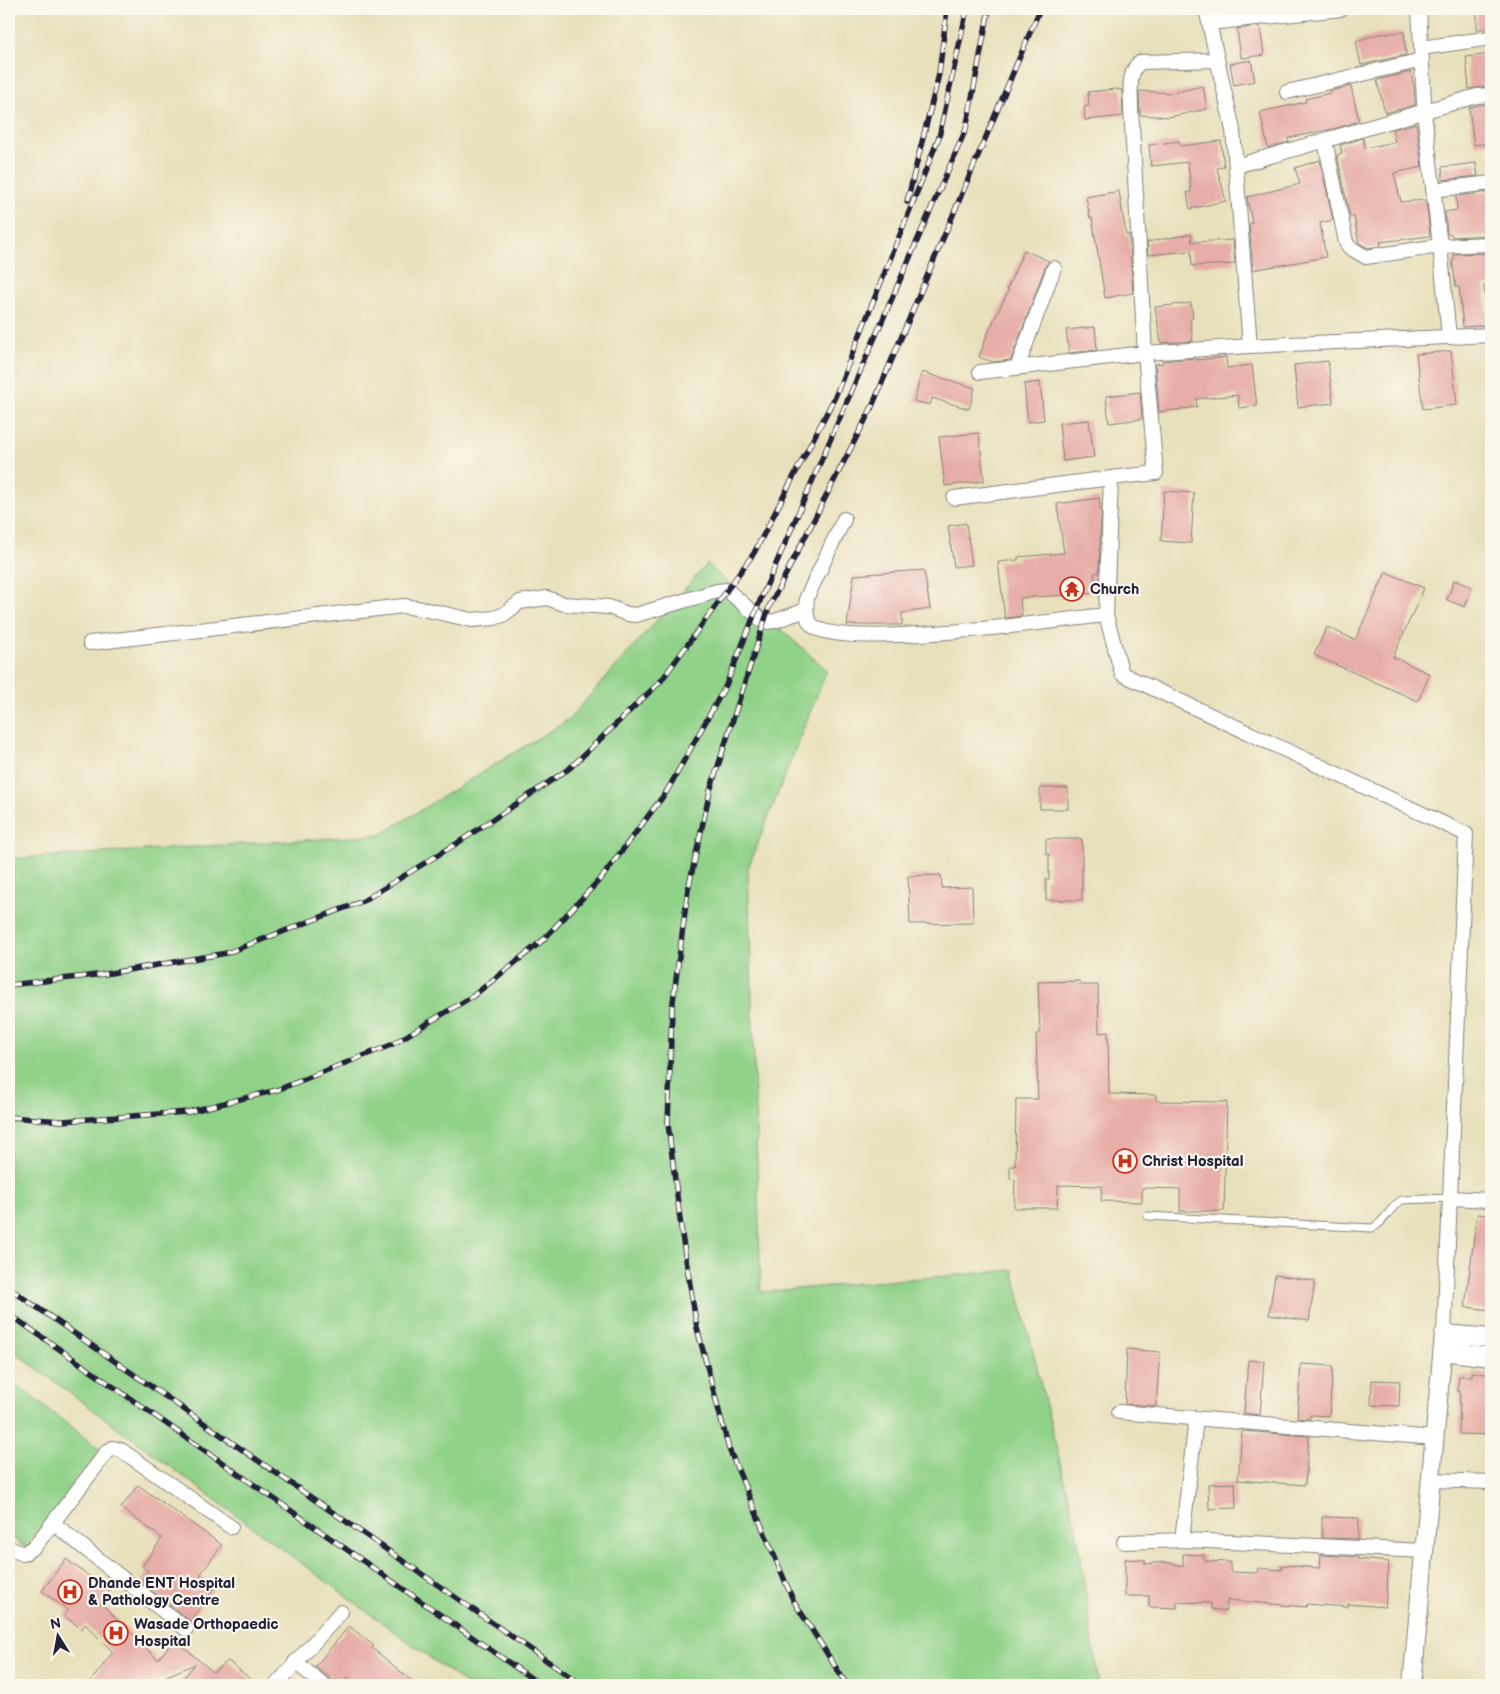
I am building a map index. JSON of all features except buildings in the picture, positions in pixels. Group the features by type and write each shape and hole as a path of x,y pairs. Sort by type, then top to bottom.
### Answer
{"street":[{"path":"1206,9 1233,130 1250,346"},
{"path":"1210,23 1341,9"},
{"path":"1419,9 1424,112 1449,337"},
{"path":"1287,92 1422,54 1491,38"},
{"path":"954,498 1156,473 1145,353 1131,108 1132,71 1135,65 1141,62 1217,60"},
{"path":"1236,166 1477,96 1491,95"},
{"path":"1325,141 1346,242 1349,247 1366,257 1440,246 1491,244"},
{"path":"1433,190 1491,184"},
{"path":"1017,368 1054,268"},
{"path":"980,372 1145,353 1250,346 1491,335"},
{"path":"1111,478 1106,614 1122,674 1466,834 1443,1343 1412,1685"},
{"path":"844,519 807,597 806,610 808,620 811,625 820,630 854,636 903,635 1106,614"},
{"path":"90,643 403,606 472,620 494,618 503,615 520,602 547,598 564,604 609,607 627,614 636,615 717,591 727,590 764,622 775,621 806,610"},
{"path":"1450,1198 1491,1200"},
{"path":"1443,1343 1491,1338"},
{"path":"1443,1343 1491,1357"},
{"path":"1119,1412 1435,1438"},
{"path":"1182,1540 1196,1419"},
{"path":"9,1548 23,1554 35,1546 107,1452 113,1448 121,1450 231,1527"},
{"path":"1431,1480 1491,1482"},
{"path":"52,1523 186,1630"},
{"path":"1124,1542 1182,1540 1425,1552"},
{"path":"276,1685 341,1612"},
{"path":"295,1662 324,1685"}],"lane":[{"path":"1148,1216 1366,1228 1378,1226 1398,1202 1402,1200 1450,1198"}],"green space":[{"path":"707,564 827,670 748,868 761,1292 1013,1270 1076,1528 1099,1685 467,1685 9,1348 9,859 380,835 569,719"},
{"path":"14,1383 102,1451 26,1548 9,1535 9,1389"}],"railway":[{"path":"907,202 939,74 947,9"},
{"path":"9,985 105,974 227,953 363,901 459,842 570,768 661,681 754,553 835,397 939,137 967,9"},
{"path":"9,1117 62,1121 188,1112 277,1090 391,1045 473,996 542,941 603,876 667,791 726,685 762,596 966,129 989,9"},
{"path":"847,1685 793,1600 729,1449 697,1328 682,1235 668,1124 672,1009 688,890 710,791 769,607 871,409 1040,9"},
{"path":"9,1288 582,1685"},
{"path":"9,1314 541,1685"}],"place":[{"name":"Church","path":"1072,589"},
{"name":"Christ Hospital","path":"1125,1161"},
{"name":"Dhande ENT Hospital & Pathology Centre","path":"70,1592"},
{"name":"Wasade Orthopaedic Hospital","path":"116,1633"}]}
